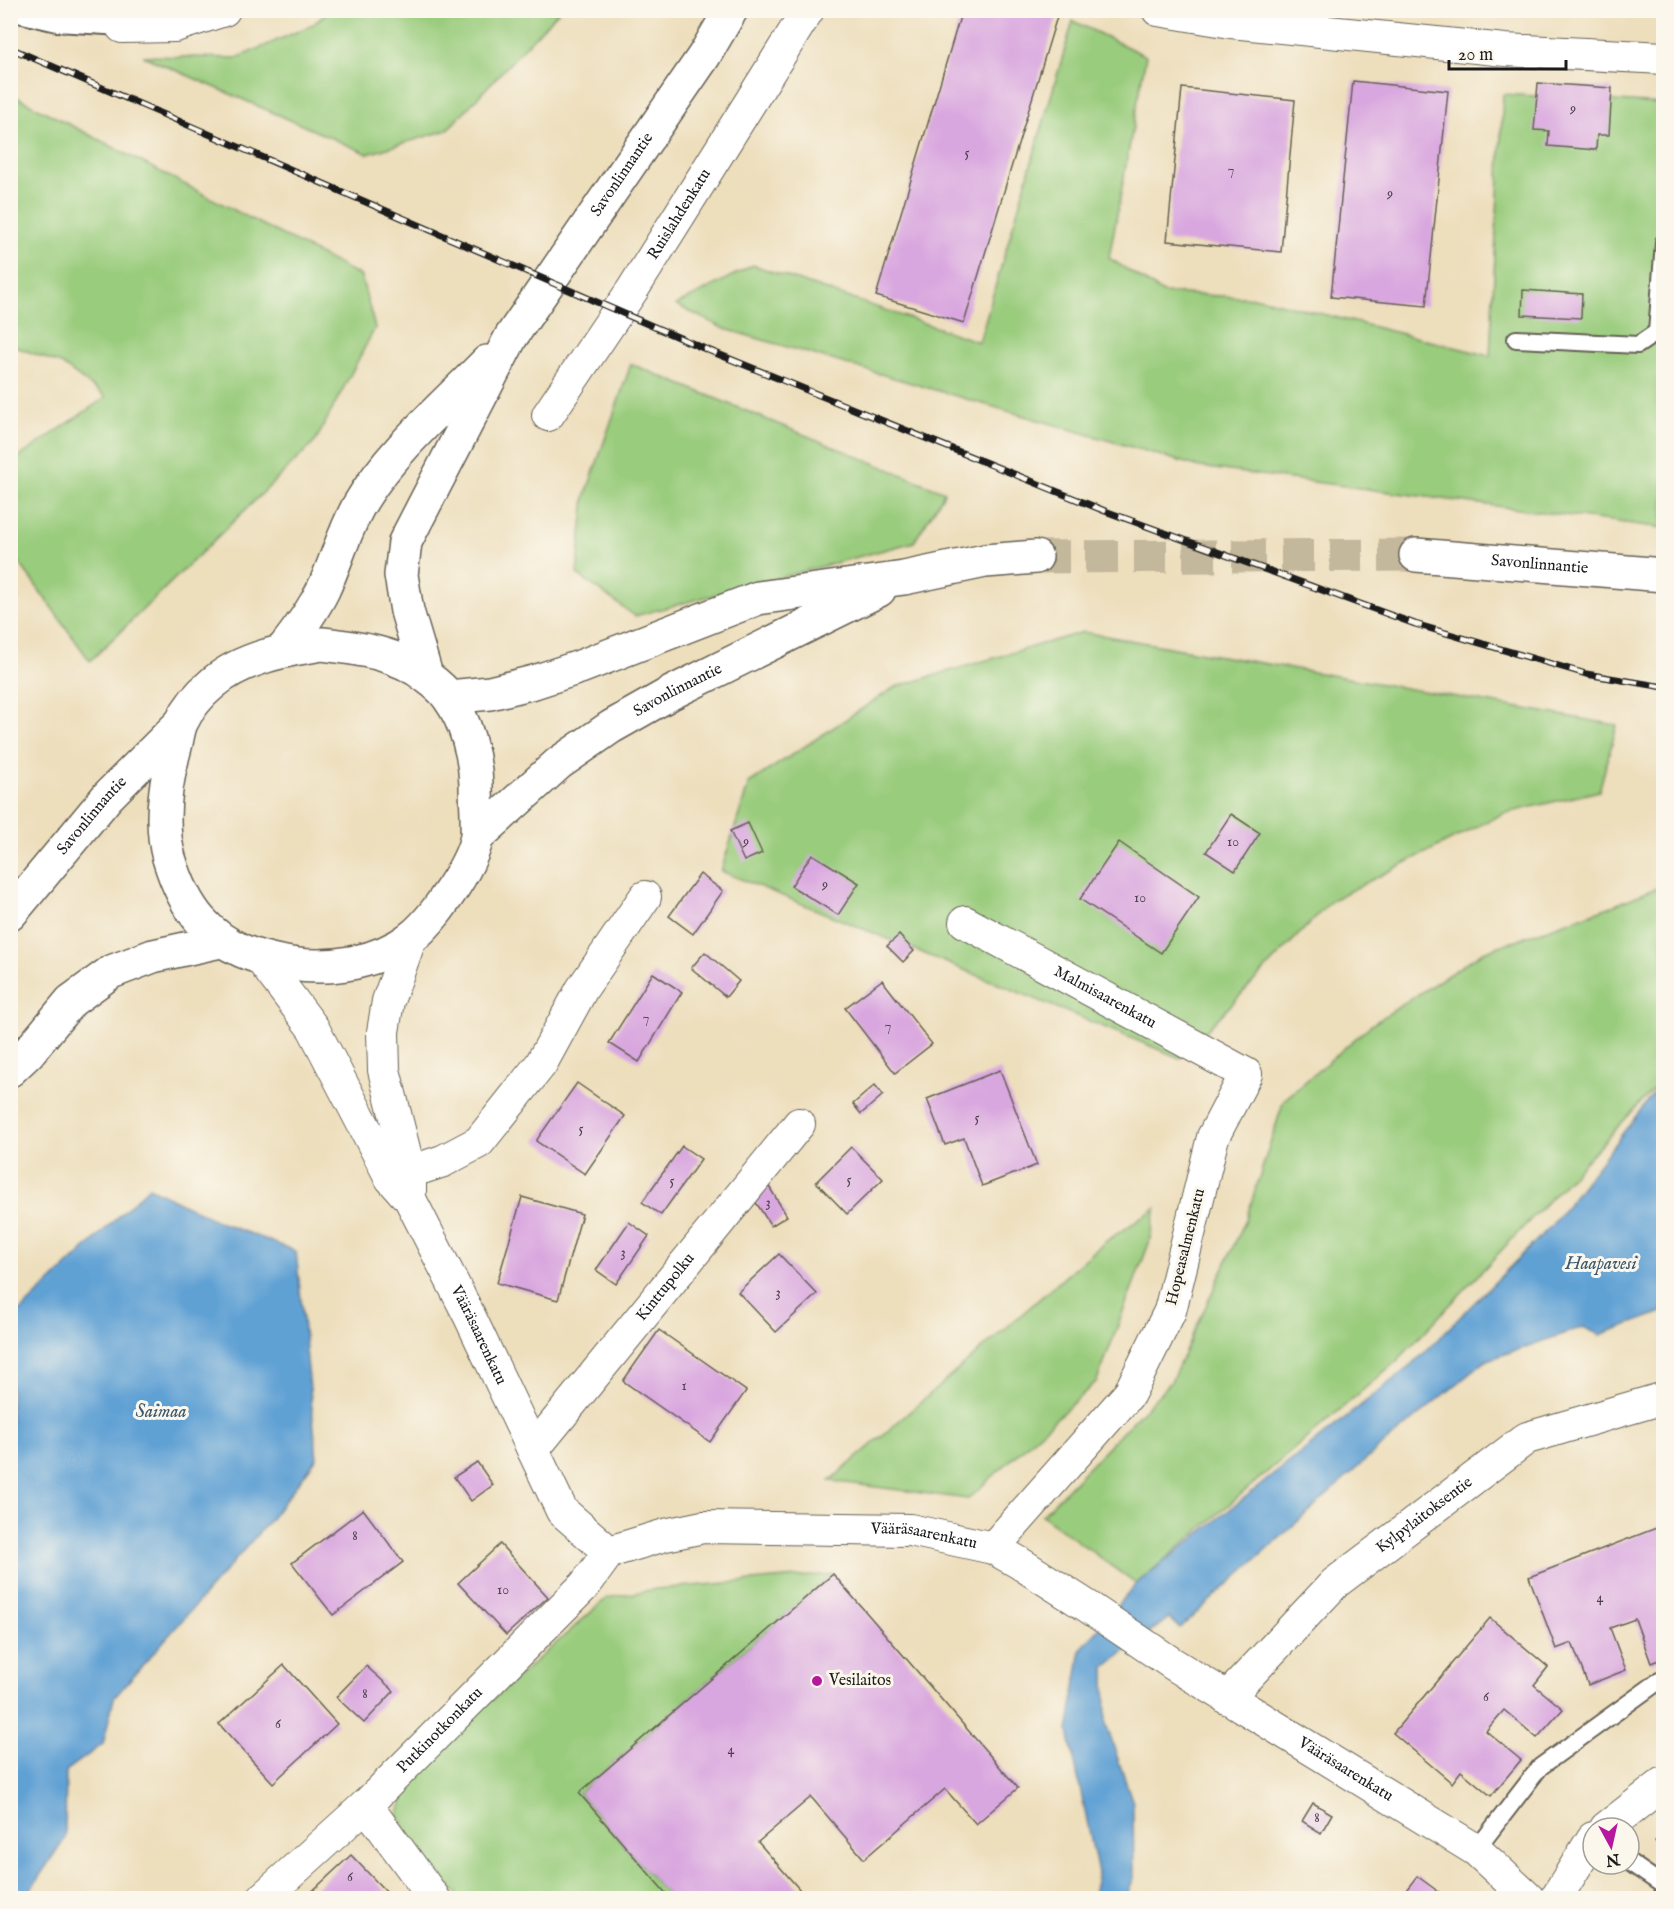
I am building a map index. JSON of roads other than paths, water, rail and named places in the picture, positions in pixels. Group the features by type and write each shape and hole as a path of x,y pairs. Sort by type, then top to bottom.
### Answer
{"main road":[{"name":"Savonlinnantie","path":"731,10 704,56 511,337 405,542 401,574 407,610 437,686 490,693 534,682 580,667 759,598 904,578 986,561 1036,557"},
{"name":"Savonlinnantie","path":"282,651 307,620 324,588 359,504 393,458 511,337"},
{"name":"Savonlinnantie","path":"1416,555 1664,575"},
{"name":"Savonlinnantie","path":"477,837 559,763 611,727 671,693 904,578"},
{"path":"322,644 361,648 401,661 437,686 460,718 471,750 475,773 477,837 463,873 439,909 411,937 378,955 346,964 308,966 261,959 221,940 200,920 181,893 168,856 164,809 170,767 181,723 194,702 213,682 235,669 282,651 322,644"},
{"name":"Savonlinnantie","path":"10,915 108,796 181,723"},
{"path":"10,1070 28,1053 71,1001 111,972 153,956 221,940"}],"street":[{"path":"122,27 175,26 224,10"},
{"name":"Ruislahdenkatu","path":"548,415 633,289 808,10"},
{"path":"1158,10 1231,22 1505,50 1664,58"},
{"path":"407,1192 443,1161 479,1142 540,1064 582,989 645,897"},
{"name":"Malmisaarenkatu","path":"965,922 1246,1074"},
{"path":"407,1192 384,1070 383,1032 388,1001 411,937"},
{"name":"Vääräsaarenkatu","path":"261,959 313,1028 407,1192 562,1511 609,1552 703,1527 910,1530 993,1548 1087,1606 1227,1698 1476,1850 1528,1899"},
{"name":"Hopeasalmenkatu","path":"993,1548 1129,1394 1170,1311 1213,1137 1246,1074"},
{"name":"Kinttupolku","path":"533,1450 799,1124"},
{"name":"Kylpylaitoksentie","path":"1227,1698 1335,1583 1527,1438 1664,1398"},
{"name":"Putkinotkonkatu","path":"263,1899 366,1805 585,1585 609,1552"},
{"path":"1621,1816 1664,1783"},
{"path":"366,1805 434,1899"},
{"path":"1556,1899 1581,1858"}],"lane":[{"path":"10,12 57,23 122,27"},
{"path":"1516,339 1638,345 1657,332 1664,242"},
{"path":"1476,1850 1540,1767 1659,1681"},
{"path":"1641,1870 1664,1886"}],"water":[{"name":"Haapavesi","path":"1663,1081 1663,1312 1600,1335 1583,1327 1485,1361 1378,1449 1180,1628 1169,1618 1105,1667 1106,1724 1133,1803 1134,1878 1126,1898 1092,1898 1098,1873 1068,1731 1081,1649 1136,1584 1414,1363 1551,1226"},
{"name":"Saimaa","path":"149,1187 219,1222 296,1251 317,1458 270,1520 114,1698 103,1744 66,1771 65,1838 25,1898 11,1898 11,1320"}],"tunnel":[{"path":"1036,557 1416,555"}],"railway":[{"path":"10,48 703,348 1105,511 1415,624 1586,674 1664,687"}],"place":[{"name":"Vesilaitos","path":"817,1681"}]}
